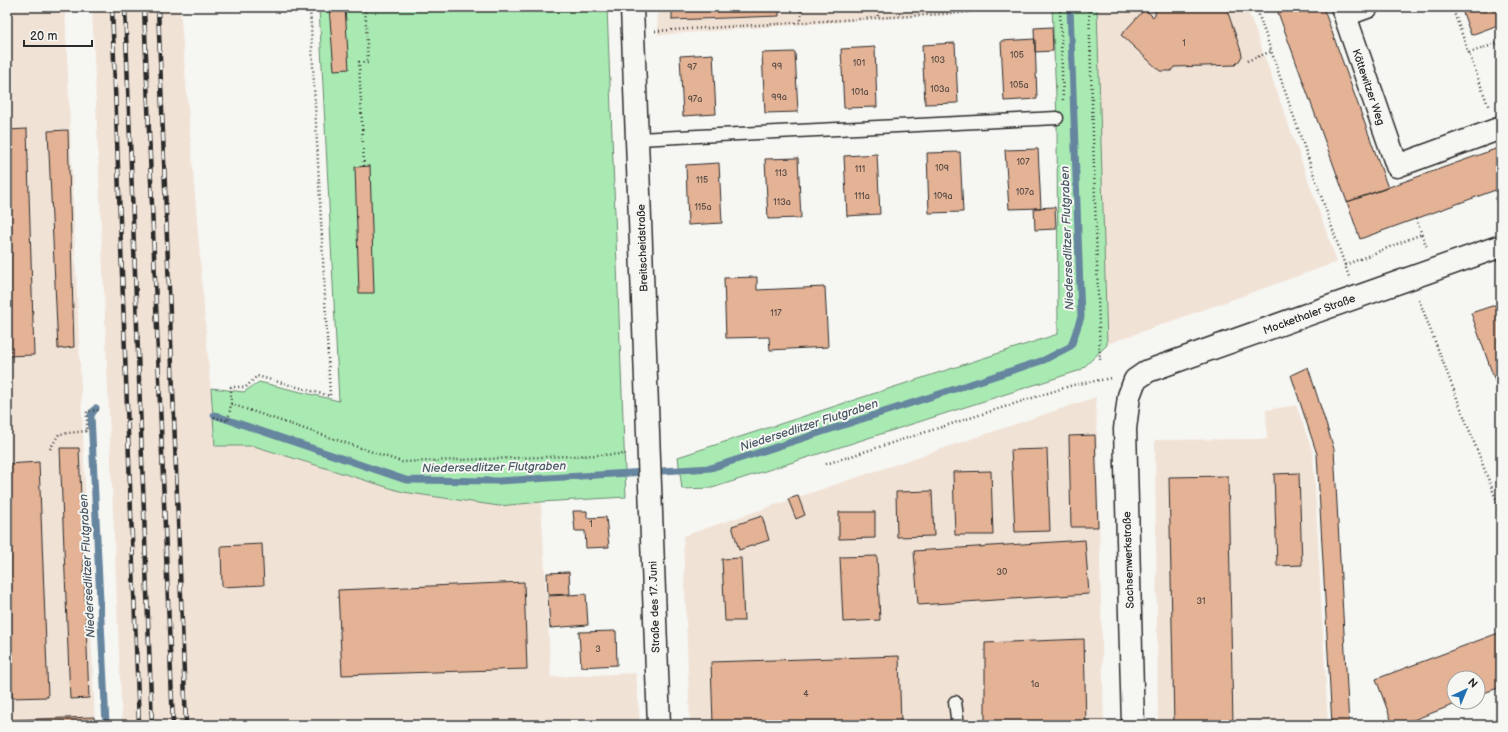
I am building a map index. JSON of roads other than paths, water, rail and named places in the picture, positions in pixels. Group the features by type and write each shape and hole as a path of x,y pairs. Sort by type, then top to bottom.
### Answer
{"street":[{"name":"Breitscheidstraße","path":"632,7 638,138 649,489"},
{"path":"1343,11 1367,7"},
{"name":"Köttewitzer Weg","path":"1343,11 1397,166 1499,129"},
{"name":"Mockethaler Straße","path":"1129,396 1135,380 1148,371 1501,246"},
{"name":"Sachsenwerkstraße","path":"1129,396 1125,429 1133,725"},
{"name":"Straße des 17. Juni","path":"649,489 659,725"}],"lane":[{"path":"638,138 1057,118"},
{"path":"955,702 958,725"}],"waterway":[{"name":"Niedersedlitzer Flutgraben","path":"214,415 406,480 498,481 711,468 1044,360 1071,346 1081,317 1070,7"},
{"name":"Niedersedlitzer Flutgraben","path":"96,408 91,415 106,725"}],"railway":[{"path":"112,7 139,725"},
{"path":"125,7 152,725"},
{"path":"144,7 173,725"},
{"path":"158,7 186,725"}]}
